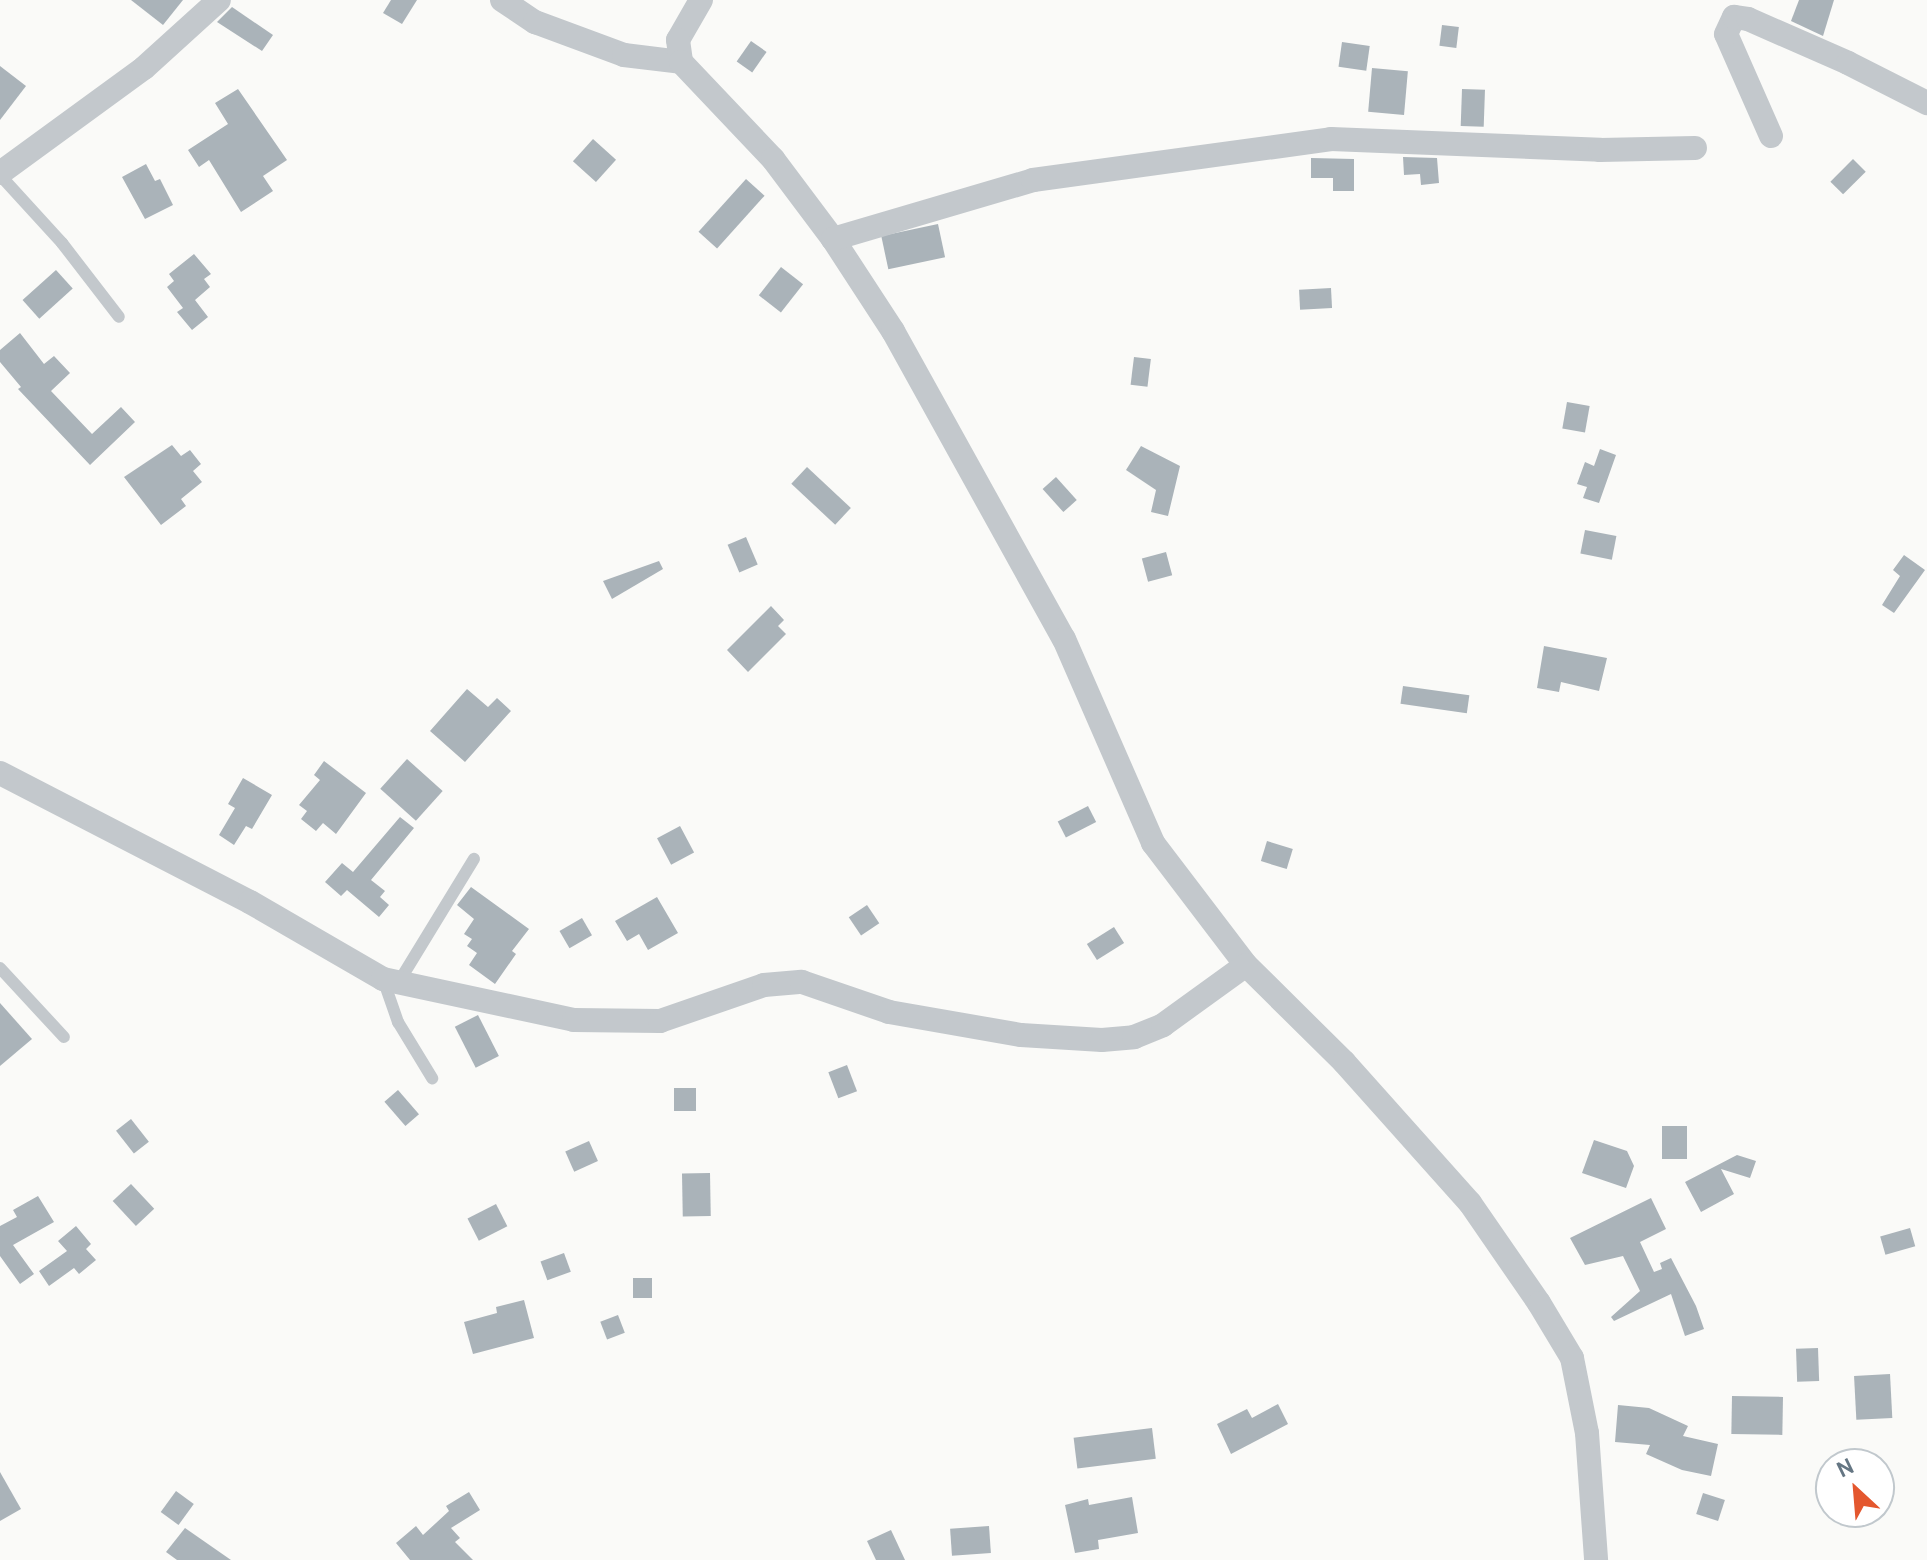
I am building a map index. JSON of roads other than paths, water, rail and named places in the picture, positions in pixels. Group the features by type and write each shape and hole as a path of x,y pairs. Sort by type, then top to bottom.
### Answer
{"street":[{"path":"0,174 144,68 219,0"},
{"path":"502,0 535,22 624,55 681,62"},
{"path":"701,0 678,40 681,62 773,159 833,239 893,331 1064,639 1153,843 1246,965 1344,1062 1470,1203 1539,1303 1572,1358 1587,1433 1596,1560"},
{"path":"1771,136 1726,34 1736,9 1748,19 1848,63 1927,103"},
{"path":"833,239 1033,180 1331,139 1476,147 1695,148"},
{"path":"0,773 236,894 392,980 574,1020 660,1021 764,985 802,982 889,1012 1021,1035 1102,1040 1134,1037 1163,1025 1246,965"}],"lane":[{"path":"0,174 62,243 119,317"},
{"path":"432,1078 398,1022 392,980 474,859"},
{"path":"0,968 64,1037"}]}
